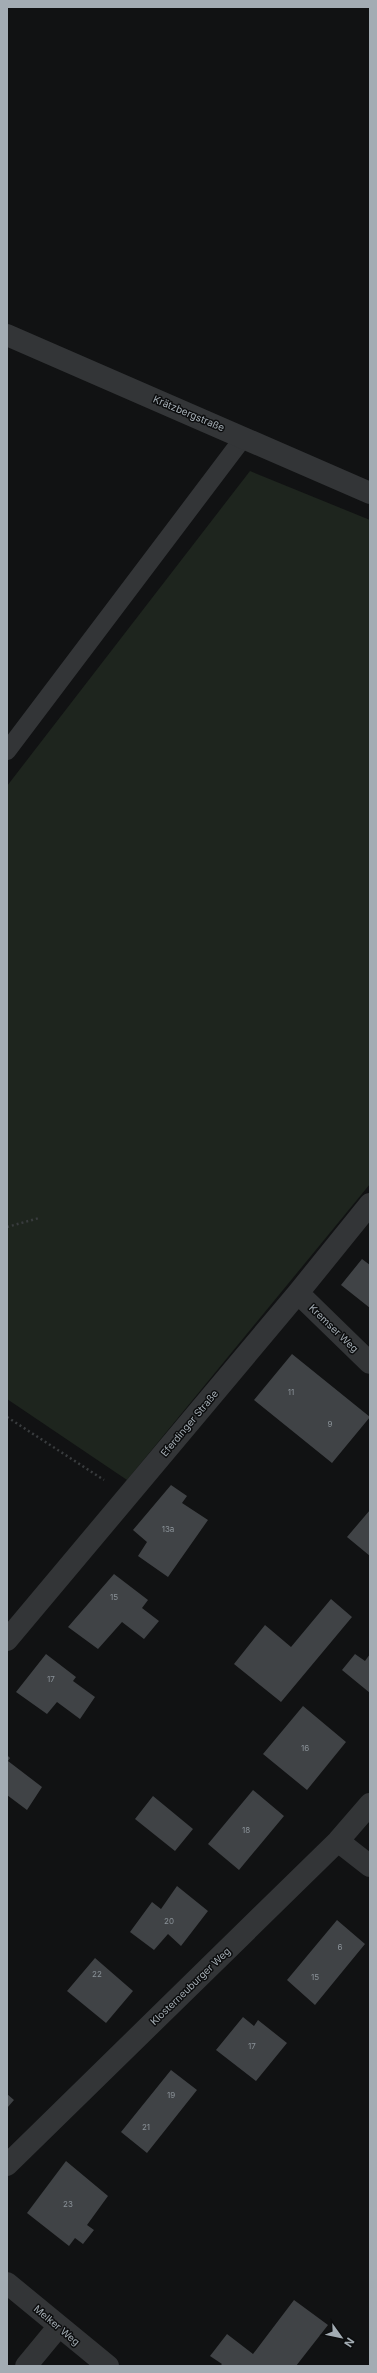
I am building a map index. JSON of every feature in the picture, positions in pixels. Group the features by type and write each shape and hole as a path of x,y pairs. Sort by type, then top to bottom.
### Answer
{"street":[{"name":"Krätzbergstraße","path":"7,335 370,493"},
{"name":"Eferdinger Straße","path":"7,1640 298,1293 370,1204"},
{"name":"Kremser Weg","path":"298,1293 370,1363"},
{"name":"Klosterneuburger Weg","path":"7,2165 338,1841 370,1804"},
{"path":"338,1841 370,1866"},
{"name":"Melker Weg","path":"7,2283 108,2366"},
{"path":"26,2366 59,2326"}],"lane":[{"path":"7,751 244,437"}],"path":[{"path":"7,1227 39,1218"},
{"path":"7,1417 128,1496"}],"shaded area":[{"path":"250,471 370,520 370,1184 127,1480 7,1399 7,786"}],"building":[{"path":"362,1259 370,1265 370,1308 341,1285"},
{"path":"292,1354 370,1417 332,1463 254,1400"},
{"path":"171,1485 187,1496 182,1503 208,1520 168,1577 138,1556 147,1542 133,1530"},
{"path":"370,1510 370,1556 347,1537"},
{"path":"114,1574 148,1600 142,1608 159,1621 144,1639 122,1622 98,1649 68,1627"},
{"path":"331,1599 352,1617 281,1702 234,1664 265,1625 291,1647"},
{"path":"46,1654 76,1677 73,1681 95,1697 80,1719 57,1702 47,1714 16,1692"},
{"path":"355,1654 365,1661 370,1654 370,1693 342,1670"},
{"path":"303,1706 346,1742 307,1790 263,1754"},
{"path":"7,1755 10,1758 8,1761 42,1787 27,1810 7,1795"},
{"path":"253,1790 284,1816 239,1870 208,1844"},
{"path":"153,1796 193,1829 175,1851 135,1819"},
{"path":"177,1886 208,1911 181,1946 168,1934 154,1950 130,1932 152,1902 161,1909"},
{"path":"337,1920 365,1944 315,2005 287,1980"},
{"path":"95,1958 133,1991 106,2023 67,1991"},
{"path":"243,2017 254,2026 258,2020 287,2043 256,2081 216,2050"},
{"path":"171,2070 197,2090 147,2153 121,2132"},
{"path":"7,2094 14,2100 7,2108"},
{"path":"66,2161 108,2196 87,2225 94,2230 83,2244 75,2238 69,2246 27,2213"},
{"path":"294,2300 328,2325 296,2366 220,2366 222,2364 210,2356 227,2334 253,2354"}]}
